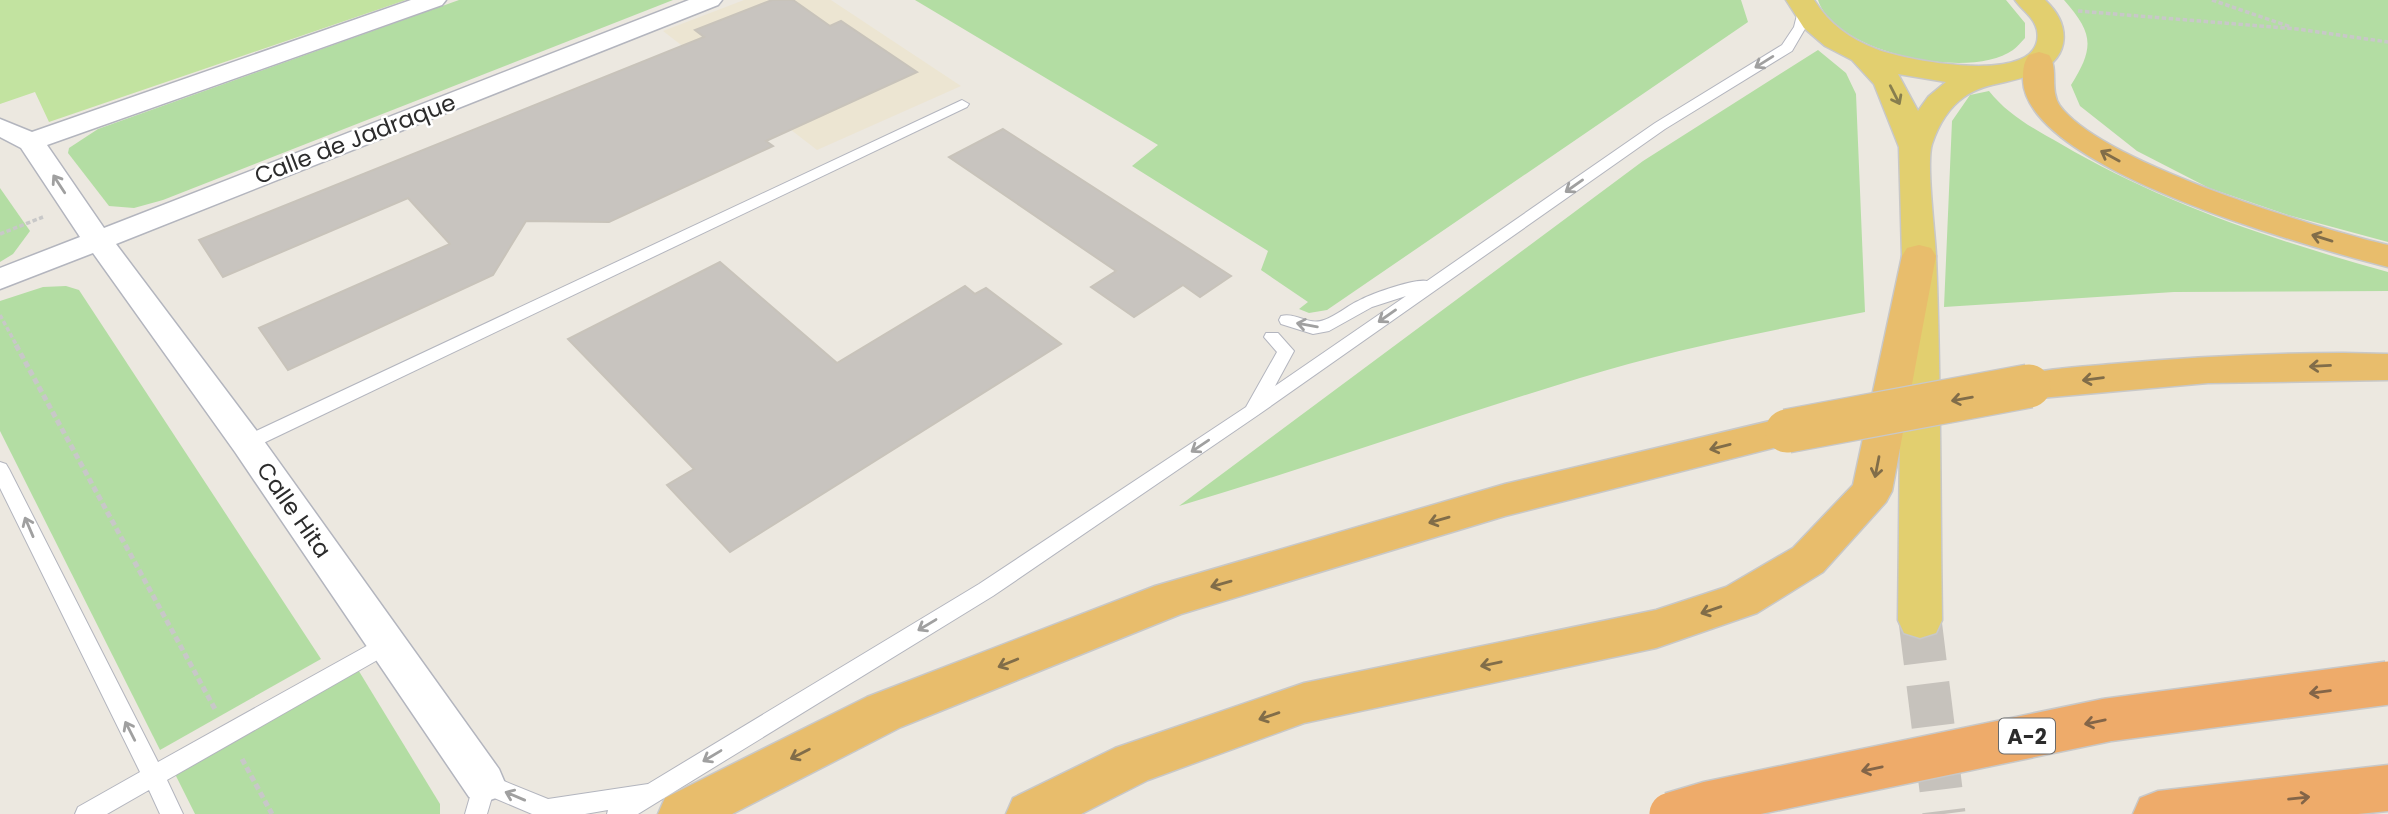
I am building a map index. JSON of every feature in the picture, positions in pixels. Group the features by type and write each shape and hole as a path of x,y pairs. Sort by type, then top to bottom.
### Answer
{"highway":[{"path":"2039,61 2036,85 2050,114 2078,138 2116,160 2236,211 2388,256"},
{"path":"1031,814 1132,764 1304,703 1656,629 1741,600 1808,560 1872,491 1919,256"},
{"path":"668,803 884,712 1171,598 1505,500 1787,430 2029,386 2117,376 2348,365 2388,367"},
{"name":"A-2","path":"1671,814 1708,803 2107,720 2388,684"},
{"path":"2158,814 2388,788"}],"main road":[{"path":"1802,5 1827,33 1861,53 1920,71 1980,75 2014,71 2039,61 2052,45 2052,27 2034,4"},
{"path":"1861,53 1888,80 1901,107 1914,147 1919,256 1920,620"},
{"path":"1914,147 1932,108 1952,89 1980,75"}],"street":[{"path":"0,127 31,142 434,0"},
{"name":"Calle de Jadraque","path":"0,279 710,0"},
{"name":"Calle Hita","path":"31,142 73,206 247,443 388,644 480,798"}],"lane":[{"path":"618,814 668,803 1252,411 1660,126 1787,48 1800,27 1802,5"},
{"path":"247,443 962,104"},
{"path":"1287,320 1313,328 1329,325 1366,303 1438,280"},
{"path":"1252,411 1286,351 1272,337"},
{"path":"0,469 172,814"},
{"path":"86,814 388,644"},
{"name":"Calle Hita","path":"480,798 548,810 668,803"}],"path":[{"path":"2212,0 2297,29"},
{"path":"2034,4 2297,29 2388,42"},
{"path":"0,234 73,206"},
{"path":"0,316 272,814"}],"shaded area":[{"path":"744,0 831,0 961,86 817,150 663,31"}],"green space":[{"path":"0,0 406,0 49,122 35,92 0,104"},
{"path":"459,0 673,0 163,200 134,208 109,206 68,153 69,148 98,129"},
{"path":"915,0 1741,0 1748,22 1327,310 1309,313 1299,309 1308,302 1261,270 1268,251 1132,166 1158,145"},
{"path":"1818,0 2006,0 2025,23 2025,38 2013,50 1993,59 1967,63 1906,57 1850,35 1829,19"},
{"path":"2064,0 2388,0 2388,242 2288,215 2209,188 2137,151 2080,106 2071,85 2084,60 2087,41 2081,22"},
{"path":"1818,50 1846,73 1856,94 1865,312 1650,358 1179,506 1643,161"},
{"path":"1989,91 2004,107 2031,127 2139,185 2262,233 2388,272 2388,291 2174,292 1944,307 1952,121 1970,95"},
{"path":"0,188 30,231 13,254 0,262"},
{"path":"66,286 79,290 321,659 160,750 0,431 0,301 43,287"},
{"path":"357,668 440,804 440,814 195,814 175,774"}],"building":[{"path":"772,0 793,0 830,26 841,21 917,72 766,141 773,146 609,222 526,221 493,275 288,370 259,328 450,244 408,198 223,277 199,240 704,37 695,30"},
{"path":"1003,129 1231,276 1200,297 1183,285 1134,317 1091,287 1116,271 949,157"},
{"path":"720,262 837,363 965,286 975,294 986,288 1061,344 730,552 667,485 694,469 568,339"}],"tunnel":[{"path":"1920,620 1944,814"}]}
